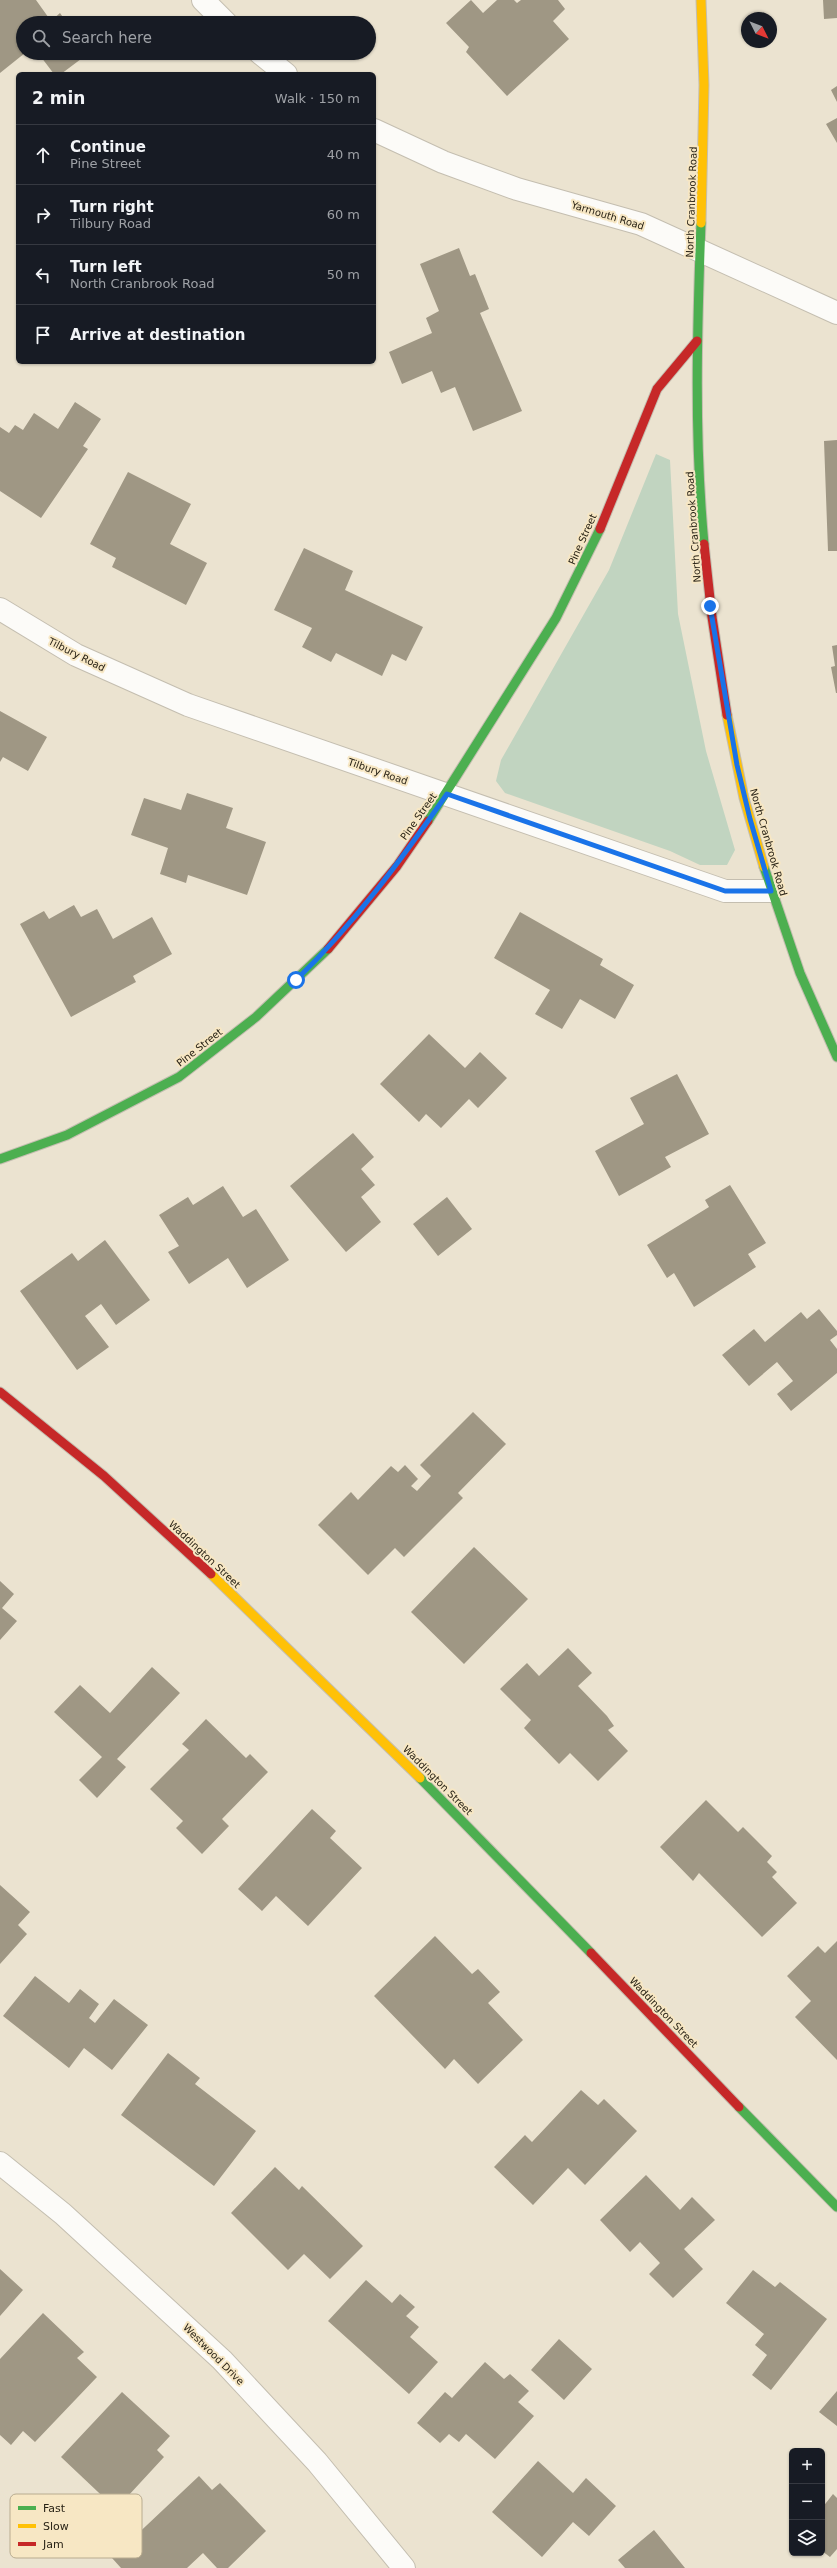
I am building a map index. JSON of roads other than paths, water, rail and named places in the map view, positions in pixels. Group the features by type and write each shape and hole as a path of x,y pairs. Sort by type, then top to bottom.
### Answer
{"street":[{"path":"203,0 219,16"},
{"name":"North Cranbrook Road","path":"701,0 704,108 697,340 702,520 710,606 737,765 750,819 771,891 805,984 837,1057"},
{"path":"269,60 284,72"},
{"name":"Yarmouth Road","path":"376,131 443,162 517,189 641,224 837,313"},
{"name":"Pine Street","path":"0,1159 67,1135 179,1077 256,1017 324,953 397,866 447,794 560,610 592,547 657,389 697,340"},
{"name":"Tilbury Road","path":"0,608 76,655 188,705 725,891 771,891"},
{"name":"Waddington Street","path":"0,1392 117,1488 238,1600 354,1711 508,1866 837,2207"},
{"name":"Westwood Drive","path":"0,2163 63,2214 222,2360 317,2462 404,2568"}]}
